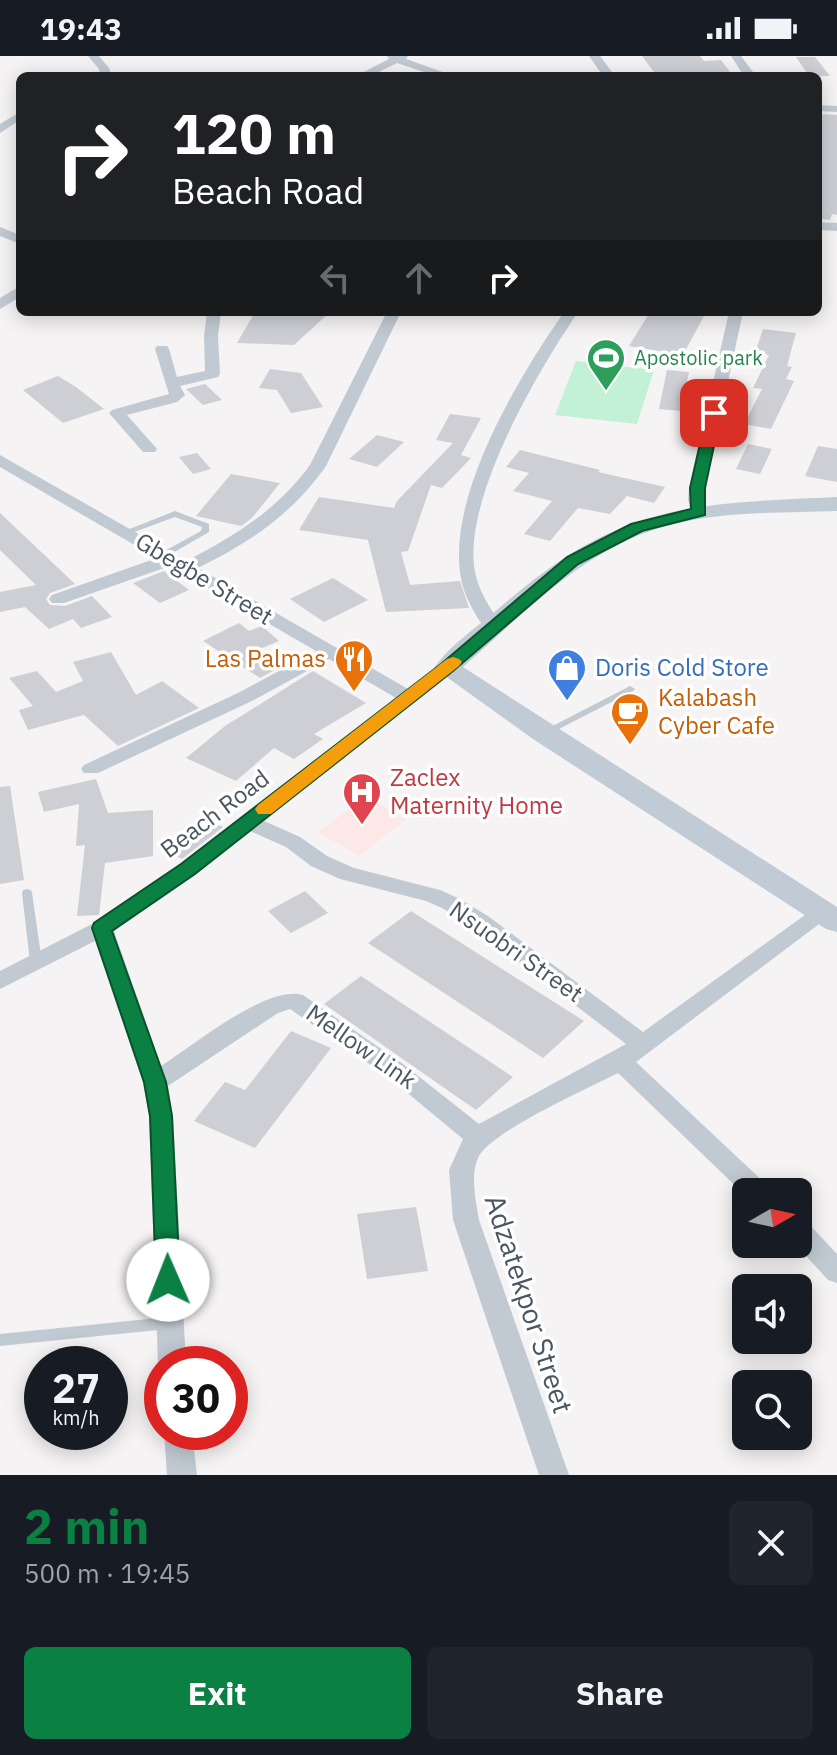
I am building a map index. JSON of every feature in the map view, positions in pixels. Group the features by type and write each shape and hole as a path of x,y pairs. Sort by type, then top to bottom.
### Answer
{"street":[{"path":"93,56 105,72"},
{"path":"369,72 397,57 437,72"},
{"path":"171,383 208,377 215,372 211,336 214,316"},
{"path":"58,599 254,533 276,517 318,466 392,316"},
{"path":"494,627 478,606 465,561 476,496 510,418 569,316"},
{"path":"700,512 696,500 697,488 735,316"},
{"path":"149,449 117,413 175,397 162,349"},
{"name":"Gbegbe Street","path":"0,460 408,697"},
{"path":"478,1137 517,1113 620,1061 831,917 447,668 541,585 605,541 666,518 700,512 837,504"},
{"path":"91,769 247,696 328,652"},
{"name":"Beach Road","path":"0,981 102,928 188,869 447,668"},
{"name":"Nsuobri Street","path":"248,822 293,842 319,861 348,874 423,892 450,903 480,921 643,1044"},
{"path":"102,928 155,1082 161,1116 170,1346"},
{"name":"Mellow Link","path":"155,1082 270,1007 295,1001 395,1070 478,1137"},
{"path":"620,1061 743,1178"},
{"name":"Adzatekpor Street","path":"478,1137 463,1157 459,1181 466,1220 554,1475"},
{"path":"812,1245 837,1272"},
{"path":"180,1450 182,1475"}],"lane":[{"path":"126,532 175,514 206,526 205,532 174,561"},
{"path":"543,733 630,689"},
{"path":"27,893 36,962"},
{"path":"0,1340 168,1323"}],"shaded area":[{"name":"Zaclex Maternity Home","path":"366,797 406,819 359,856 318,832"}],"green space":[{"name":"Apostolic park","path":"576,361 654,370 637,424 555,415"}],"building":[{"path":"642,56 700,56 704,61 721,60 730,72 654,72"},
{"path":"796,57 815,57 830,76 822,76 822,72 806,72"},
{"path":"822,114 837,115 837,215 832,214 830,220 822,219"},
{"path":"253,316 326,316 294,345 237,343"},
{"path":"648,316 704,316 683,355 629,346"},
{"path":"763,329 796,333 787,366 792,367 786,379 794,381 771,429 744,424 762,389 753,388 769,355 755,353"},
{"path":"270,369 301,373 323,407 291,413 277,390 259,388"},
{"path":"667,370 689,372 681,411 659,409"},
{"path":"58,376 104,409 63,423 23,390"},
{"path":"205,384 222,400 203,405 186,389"},
{"path":"450,414 481,418 461,455 471,458 442,488 431,485 408,551 401,552 410,585 460,581 469,608 386,612 368,540 299,530 319,497 394,508 397,501 453,443 436,440"},
{"path":"377,435 404,442 377,467 349,459"},
{"path":"748,444 772,449 760,474 736,469"},
{"path":"818,446 837,449 837,482 805,476"},
{"path":"520,450 665,487 654,503 627,496 610,514 578,508 550,541 524,534 552,501 513,491 529,473 506,467"},
{"path":"197,453 211,469 193,474 179,457"},
{"path":"231,474 280,483 252,518 241,526 196,516"},
{"path":"0,513 75,584 50,593 46,599 50,605 65,606 92,596 112,617 81,628 73,619 49,629 25,607 0,612 0,592 36,585 0,550"},
{"path":"164,571 189,590 160,603 133,583"},
{"path":"333,578 368,600 324,622 290,599"},
{"path":"239,623 249,631 262,626 279,641 255,651 282,666 260,678 203,641"},
{"path":"111,652 136,695 162,681 199,708 118,746 84,715 28,730 19,710 33,706 9,678 37,671 56,692 83,681 73,662"},
{"path":"313,671 366,703 314,734 323,739 294,759 274,748 236,781 186,758 225,726"},
{"path":"96,779 108,813 153,810 153,856 105,863 99,915 77,916 85,845 76,846 79,804 44,812 38,792"},
{"path":"10,786 24,880 0,884 0,787"},
{"path":"203,817 223,827 182,859 163,849"},
{"path":"305,891 328,913 291,933 268,911"},
{"path":"411,911 584,1021 543,1058 368,943"},
{"path":"361,976 513,1077 476,1110 324,1004"},
{"path":"291,1031 331,1048 255,1148 194,1121 225,1082 245,1090"},
{"path":"416,1207 428,1271 367,1279 357,1214"}],"slow traffic":[{"path":"264,809 453,662"}],"place":[{"name":"Apostolic park","path":"606,392"},
{"name":"Las Palmas","path":"354,693"},
{"name":"Doris Cold Store","path":"567,702"},
{"name":"Kalabash Cyber Cafe","path":"630,746"},
{"name":"Zaclex Maternity Home","path":"362,826"}],"route":[{"path":"168,1280 161,1116 155,1082 102,928 188,869 447,668 572,560 636,527 700,512 696,500 697,488 714,413"}]}
